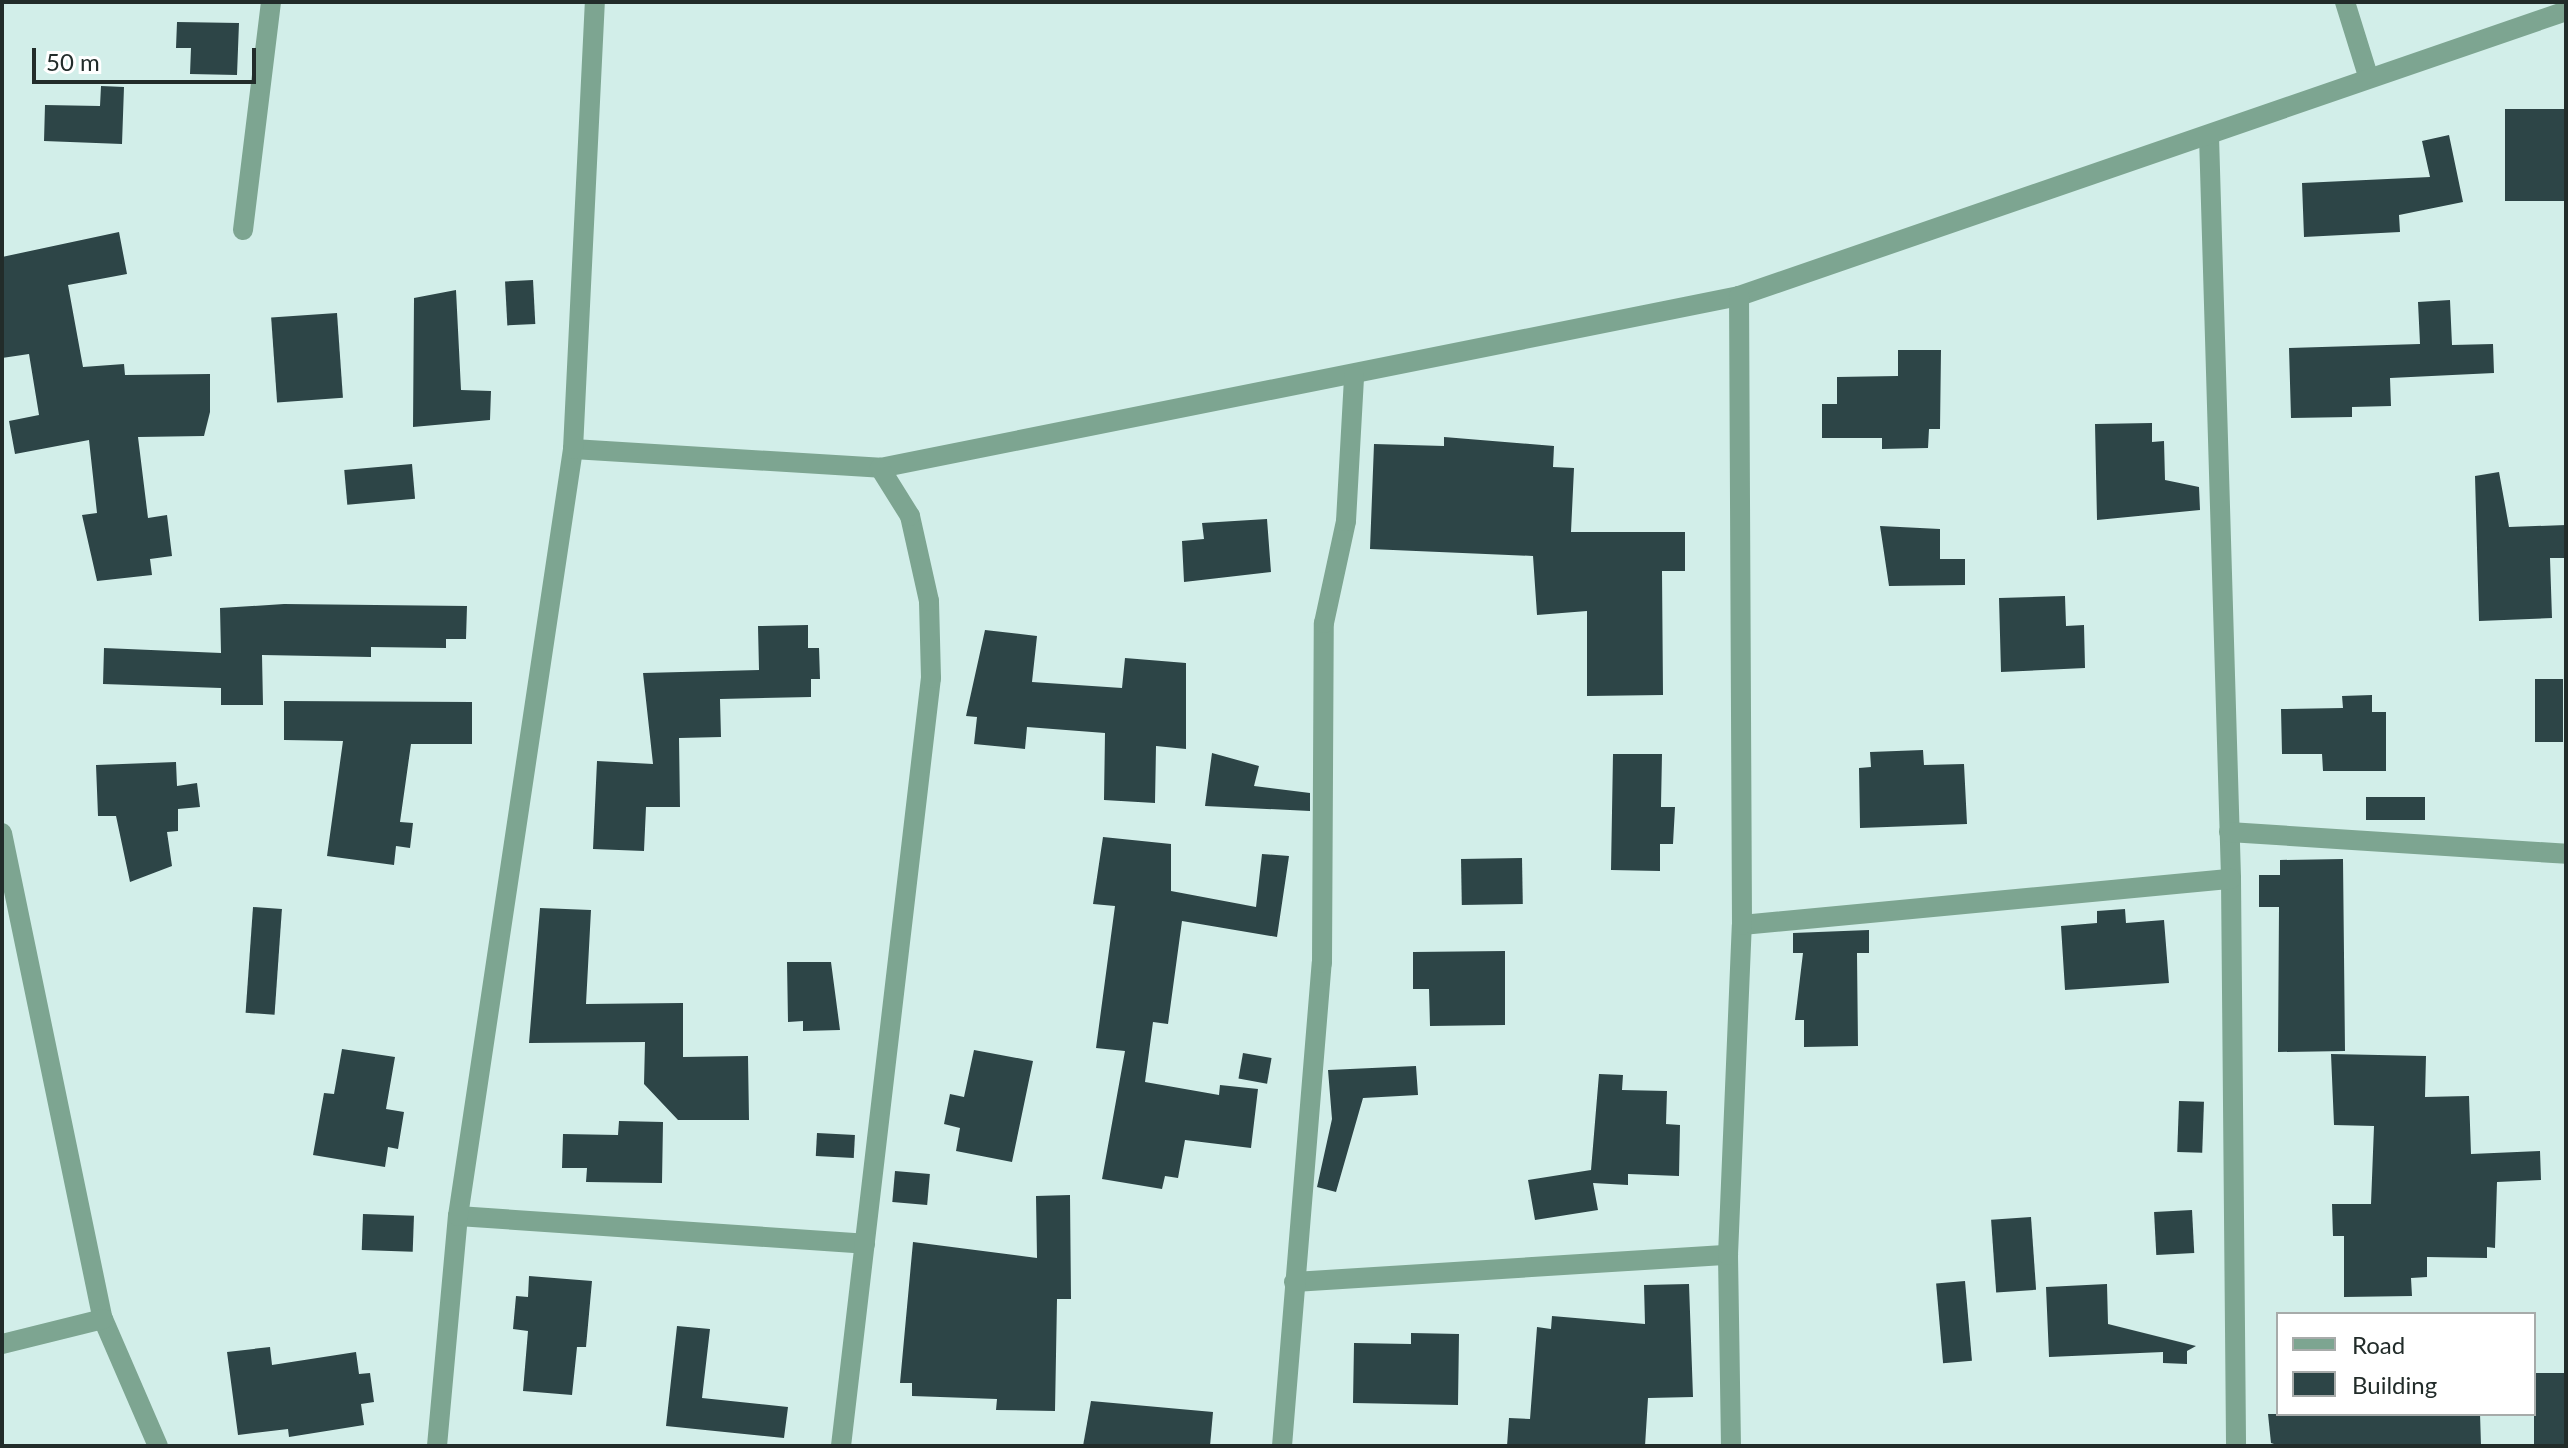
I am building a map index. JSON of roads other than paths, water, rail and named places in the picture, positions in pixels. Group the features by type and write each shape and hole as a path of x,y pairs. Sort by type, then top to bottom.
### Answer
{"street":[{"path":"243,230 271,2"},
{"path":"437,1446 458,1216 573,449 595,2"},
{"path":"2345,2 2368,76"},
{"path":"573,449 880,468 1354,377 1739,296 2209,136 2368,76 2566,11"},
{"path":"2209,136 2231,879 2236,1446"},
{"path":"1731,1446 1728,1255 1742,925 1739,296"},
{"path":"1282,1446 1322,963 1324,623 1346,521 1354,377"},
{"path":"841,1446 931,678 929,601 910,516 880,468"},
{"path":"2229,832 2566,854"},
{"path":"2,833 103,1319 158,1446"},
{"path":"1742,925 2231,879"},
{"path":"458,1216 865,1244"},
{"path":"1294,1282 1728,1255"},
{"path":"2,1344 103,1319"}]}
